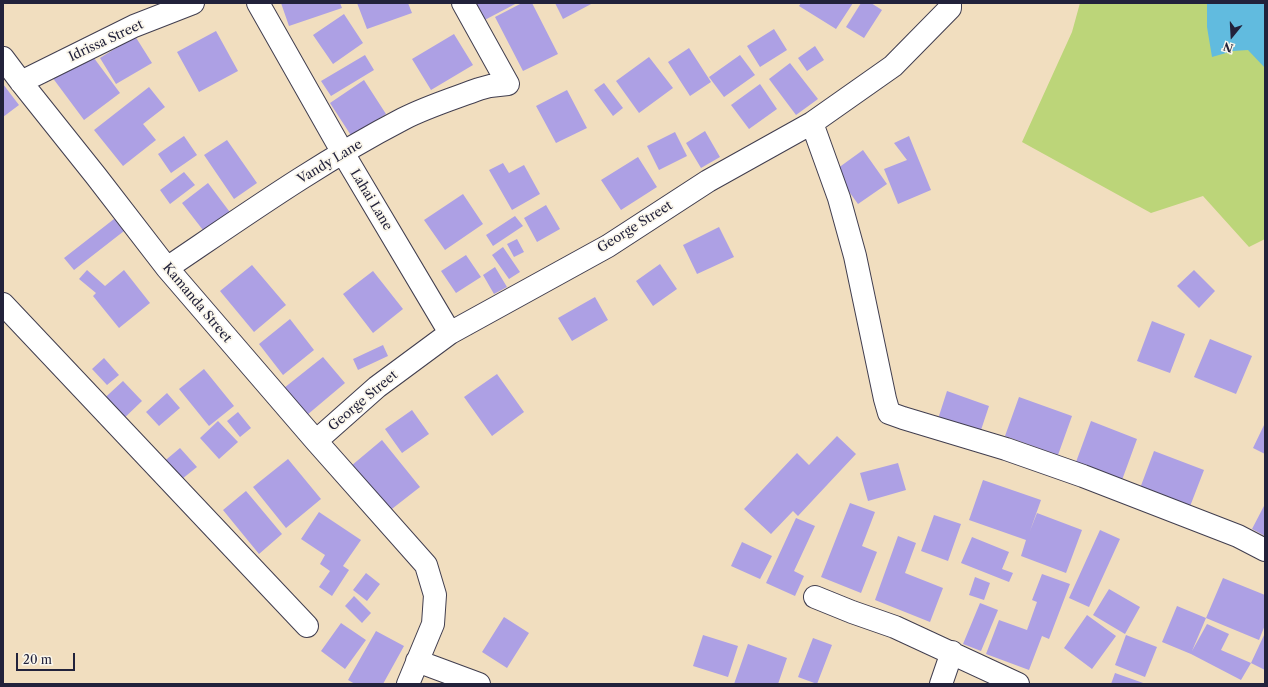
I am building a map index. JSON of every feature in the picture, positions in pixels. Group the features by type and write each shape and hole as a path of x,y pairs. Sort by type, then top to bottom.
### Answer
{"street":[{"name":"Idrissa Street","path":"21,82 134,26 193,3"},
{"name":"Lahai Lane","path":"258,3 343,153 450,333"},
{"name":"Vandy Lane","path":"167,268 273,196 404,118 479,88 508,84 462,3"},
{"name":"George Street","path":"316,441 377,387 450,333 608,246 708,181 812,123 893,66 950,5"},
{"name":"Kamanda Street","path":"3,58 167,268 316,441 426,565 435,595 433,624 408,684"},
{"path":"812,123 838,198 855,256 884,399 889,413 1006,449 1083,476 1238,536 1265,550"},
{"path":"3,304 307,626"},
{"path":"816,597 852,612 895,627 952,652 981,668 1018,684"},
{"path":"941,684 952,652"},
{"path":"417,661 479,684"}],"green space":[{"path":"1080,3 1265,3 1265,239 1249,247 1203,196 1151,213 1022,142 1072,32"}],"water":[{"path":"1207,3 1265,3 1265,68 1248,50 1233,51 1212,57 1207,27"}],"building":[{"path":"281,3 340,3 342,8 289,26"},
{"path":"357,3 408,3 412,13 367,29"},
{"path":"468,3 517,3 479,23"},
{"path":"522,3 532,3 558,54 523,71 495,17"},
{"path":"555,3 593,3 563,19"},
{"path":"801,3 853,3 836,29 799,6"},
{"path":"861,3 871,3 882,10 864,38 846,27"},
{"path":"344,14 363,43 333,64 313,35"},
{"path":"774,29 787,50 760,67 747,46"},
{"path":"216,31 238,71 199,92 177,52"},
{"path":"454,34 473,65 431,90 412,59"},
{"path":"135,36 152,63 116,84 100,58"},
{"path":"815,46 824,60 807,71 798,58"},
{"path":"689,48 711,82 690,96 668,62"},
{"path":"88,50 120,93 84,120 52,77"},
{"path":"365,55 374,70 331,96 321,81"},
{"path":"740,55 755,75 724,97 709,77"},
{"path":"649,57 673,88 639,113 616,81"},
{"path":"790,63 818,99 796,115 769,79"},
{"path":"364,80 386,114 352,137 330,103"},
{"path":"604,83 623,108 613,116 594,90"},
{"path":"3,84 19,105 3,117"},
{"path":"760,84 777,109 749,129 731,105"},
{"path":"149,87 165,107 143,124 156,140 123,166 94,130"},
{"path":"567,90 587,128 556,143 536,106"},
{"path":"705,131 720,157 701,168 686,143"},
{"path":"675,132 687,156 659,170 647,146"},
{"path":"184,136 197,155 171,173 158,154"},
{"path":"909,136 931,190 898,204 884,169 907,160 894,143"},
{"path":"227,140 257,183 234,199 204,155"},
{"path":"863,150 887,184 858,204 834,171"},
{"path":"638,157 657,187 621,210 601,180"},
{"path":"503,163 509,173 524,165 540,194 512,210 489,170"},
{"path":"184,172 195,185 170,204 160,190"},
{"path":"208,183 232,215 206,234 182,203"},
{"path":"463,194 483,224 445,250 424,220"},
{"path":"546,205 560,229 537,242 524,218"},
{"path":"123,212 133,224 74,270 64,258"},
{"path":"515,216 523,226 493,246 486,235"},
{"path":"719,227 734,257 697,274 683,245"},
{"path":"517,239 524,252 514,257 507,244"},
{"path":"503,247 520,272 509,279 492,255"},
{"path":"466,255 481,277 456,293 441,271"},
{"path":"660,264 677,289 653,306 636,281"},
{"path":"252,265 286,305 254,332 220,291"},
{"path":"495,267 507,287 494,294 483,275"},
{"path":"87,270 105,286 124,270 150,303 119,328 93,296 96,293 79,279"},
{"path":"1194,270 1215,291 1199,308 1177,286"},
{"path":"373,271 403,309 373,333 343,294"},
{"path":"595,297 608,320 572,341 558,318"},
{"path":"290,319 314,350 283,375 259,344"},
{"path":"1152,321 1185,334 1170,373 1137,361"},
{"path":"1210,339 1252,356 1236,394 1194,377"},
{"path":"383,345 388,356 358,370 353,359"},
{"path":"323,357 345,383 307,415 284,388"},
{"path":"104,358 119,375 107,385 92,369"},
{"path":"204,369 234,406 209,426 179,389"},
{"path":"497,374 524,412 492,436 464,397"},
{"path":"123,381 142,401 117,425 97,405"},
{"path":"947,391 989,406 980,433 938,419"},
{"path":"167,393 180,408 159,426 146,412"},
{"path":"1019,397 1072,416 1058,455 1005,436"},
{"path":"412,410 429,434 402,453 385,429"},
{"path":"238,412 251,428 240,437 227,421"},
{"path":"218,421 238,442 219,459 200,438"},
{"path":"1091,421 1137,439 1122,480 1076,462"},
{"path":"1265,423 1265,454 1253,448"},
{"path":"837,436 856,454 798,516 793,511 771,534 744,509 797,453 809,465"},
{"path":"382,440 420,487 388,512 351,466"},
{"path":"180,448 197,467 177,483 161,464"},
{"path":"1154,451 1204,470 1189,509 1139,491"},
{"path":"288,459 321,499 286,528 253,487"},
{"path":"898,463 906,490 868,501 860,473"},
{"path":"983,480 1041,500 1030,531 1037,513 1082,530 1066,573 1021,556 1026,540 969,520"},
{"path":"246,491 282,534 259,554 223,510"},
{"path":"850,503 875,512 862,546 877,552 861,593 821,577"},
{"path":"1265,504 1265,536 1252,529"},
{"path":"319,512 361,540 343,566 349,570 332,596 319,587 330,571 320,564 325,555 301,539"},
{"path":"934,515 961,524 948,561 921,551"},
{"path":"796,518 815,526 794,571 804,576 795,596 766,583"},
{"path":"1100,530 1120,539 1089,607 1069,598"},
{"path":"898,536 916,543 905,573 943,588 930,622 875,600"},
{"path":"972,537 1009,552 1002,569 1013,573 1009,582 961,563"},
{"path":"742,542 772,556 760,579 731,566"},
{"path":"366,573 380,584 367,601 353,590"},
{"path":"1042,574 1070,584 1049,639 1042,636 1029,670 986,654 999,620 1027,630 1037,602 1032,600"},
{"path":"975,577 990,583 984,600 969,595"},
{"path":"1223,578 1265,595 1265,625 1259,640 1206,618"},
{"path":"1109,589 1140,607 1125,634 1093,615"},
{"path":"354,596 371,613 362,623 345,606"},
{"path":"980,603 998,610 981,651 963,644"},
{"path":"1177,606 1206,618 1192,651 1207,624 1229,634 1221,650 1251,663 1241,680 1191,654 1162,642"},
{"path":"1087,615 1116,636 1092,669 1064,648"},
{"path":"504,617 529,633 507,668 482,652"},
{"path":"341,623 366,640 345,669 321,651"},
{"path":"376,631 404,646 383,684 355,684 348,680"},
{"path":"1265,633 1265,670 1251,663"},
{"path":"703,635 738,646 728,677 693,666"},
{"path":"1126,635 1157,647 1145,677 1115,665"},
{"path":"813,638 832,645 817,684 798,677"},
{"path":"748,644 787,658 778,684 734,684"},
{"path":"1115,673 1146,684 1111,684"}]}
